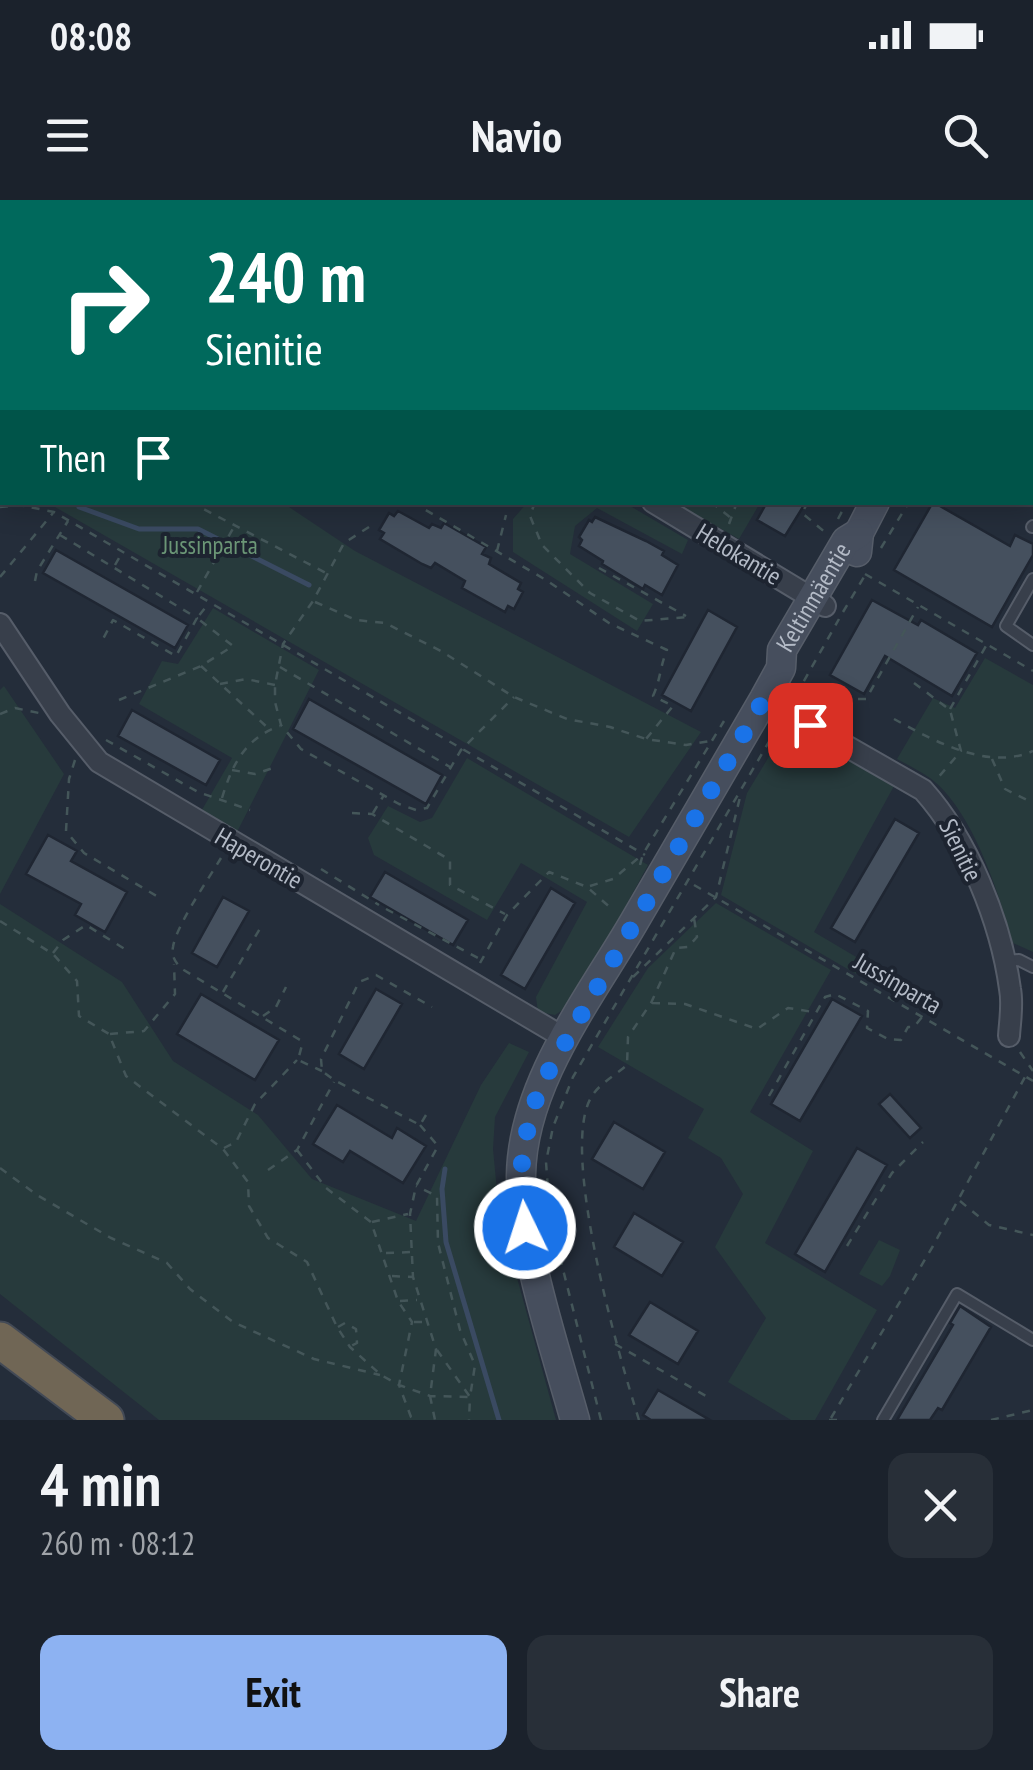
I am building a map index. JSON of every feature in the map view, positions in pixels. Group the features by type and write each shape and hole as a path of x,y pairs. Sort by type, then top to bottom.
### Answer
{"highway":[{"path":"0,1340 106,1420"}],"main road":[{"name":"Keltinmäentie","path":"574,1420 522,1200 524,1144 534,1104 566,1039 634,921 775,705 780,668 795,658 818,602 858,549 859,533 873,505"}],"street":[{"name":"Helokantie","path":"658,505 818,602"},
{"name":"Haperontie","path":"0,624 60,714 99,762 566,1039"},
{"name":"Sienitie","path":"775,705 923,790 943,812 962,845 996,927 1011,993 1008,1036"}],"lane":[{"path":"1033,579 1006,626 1033,645"},
{"path":"1005,961 1019,960 1033,967"},
{"path":"883,1420 957,1294 1033,1340"}],"path":[{"path":"25,505 48,509 69,520 656,860"},
{"path":"48,509 51,505"},
{"path":"196,505 327,573"},
{"path":"417,505 609,623 667,650 663,674 653,696 672,706 646,739"},
{"path":"533,505 530,516 542,544 590,593 640,621 687,617 599,568"},
{"path":"715,505 732,519"},
{"path":"720,542 737,505"},
{"path":"806,505 802,514 828,535"},
{"path":"629,980 716,897 743,786 775,705 865,574 906,505"},
{"path":"0,577 54,512"},
{"path":"496,551 506,515"},
{"path":"35,581 69,520"},
{"path":"196,593 235,525"},
{"path":"369,528 344,544 313,601 283,644 274,685 281,725 300,749 416,810 427,808 461,750 514,697"},
{"path":"60,535 197,618 233,646 202,666 119,700"},
{"path":"114,566 122,550"},
{"path":"865,574 1033,671"},
{"path":"313,601 330,612 356,620 385,623 441,651 514,697 566,719 646,739 686,744 712,741"},
{"path":"103,639 113,620 176,656 210,602"},
{"path":"858,699 866,699 919,606"},
{"path":"950,710 988,644"},
{"path":"888,661 896,666"},
{"path":"1027,667 1033,664"},
{"path":"202,666 269,730"},
{"path":"279,667 451,768"},
{"path":"218,685 246,678 274,685"},
{"path":"914,683 950,710 961,750"},
{"path":"0,714 15,708 36,714 60,714"},
{"path":"587,887 614,879 644,854 727,715"},
{"path":"894,718 961,750 991,757 1014,759 1033,750"},
{"path":"220,800 245,747 281,725"},
{"path":"100,736 155,770 250,810"},
{"path":"923,790 941,776 961,750"},
{"path":"77,752 68,779 66,831 84,853 160,898"},
{"path":"991,757 1005,789 1033,803"},
{"path":"231,770 255,774 273,768"},
{"path":"601,1420 550,1218 546,1162 553,1127 573,1076 743,786"},
{"path":"372,814 384,795"},
{"path":"352,814 372,814 450,860 450,884 507,914"},
{"path":"0,920 52,954 77,981 79,1016 109,1034 144,1031 174,994 172,946 224,852"},
{"path":"321,869 383,908 481,960"},
{"path":"471,983 507,914 549,872 587,887 606,907 634,921"},
{"name":"Jussinparta","path":"694,885 1033,1081"},
{"path":"639,1420 614,1343 592,1236 583,1170 586,1119 592,1096 627,1066 628,1038 651,1004 676,948 688,947 697,936 694,918"},
{"path":"222,993 262,924"},
{"path":"52,954 63,940 86,926 128,951"},
{"path":"174,961 300,1040 302,1045 298,1060 255,1104 236,1142 222,1149"},
{"path":"322,1071 322,1050 366,976 376,975 432,1007"},
{"path":"262,1016 276,1008 286,987"},
{"path":"769,1096 825,998 836,994 868,1012 867,1028 888,1039 901,1040 916,1014"},
{"path":"651,1004 685,1004 757,1029 788,1008 816,1012"},
{"path":"908,1028 922,1017"},
{"path":"109,1034 126,1076 222,1149 248,1182 250,1206 268,1238 308,1262 337,1327 350,1347 381,1375"},
{"path":"1008,1036 1033,1071"},
{"path":"298,1060 420,1126 438,1146 416,1186 410,1214 413,1277 436,1349 430,1396 435,1420"},
{"path":"845,1420 830,1419 959,1200 1026,1077"},
{"path":"268,1170 297,1150 334,1080"},
{"path":"420,1126 426,1115"},
{"path":"846,1246 892,1173 922,1142"},
{"path":"297,1150 326,1188 371,1222 398,1301 412,1322 400,1385 410,1417 416,1420"},
{"path":"0,1168 37,1195 111,1238 167,1263 190,1289 233,1322 314,1359 381,1375 430,1396 470,1397"},
{"path":"416,1186 438,1196 438,1243 460,1330 475,1366 469,1420"},
{"path":"959,1200 989,1226 1033,1235"},
{"path":"371,1222 410,1214"},
{"path":"384,1253 414,1252"},
{"path":"390,1276 413,1277"},
{"path":"398,1301 418,1300"},
{"path":"337,1327 345,1322 356,1329 358,1343 350,1347"},
{"path":"412,1322 430,1322"},
{"path":"614,1343 706,1396"},
{"path":"436,1349 470,1397"},
{"path":"990,1420 1033,1410"}],"green space":[{"path":"51,505 286,505 355,551 701,732 629,837"},
{"path":"525,505 628,505 688,540 682,554 597,508 575,526 570,554 653,604 637,631 513,552 513,519"},
{"path":"679,505 758,505 739,539"},
{"path":"213,608 319,670 235,836 199,815 232,758 139,704 162,661 178,664"},
{"path":"985,658 1033,685 1033,952 1013,943 982,854 959,810 930,778 897,759 933,698 955,708"},
{"path":"4,686 64,774 0,894 0,690"},
{"path":"788,725 894,786 814,932 863,961 856,974 721,895 747,793"},
{"path":"467,758 648,865 573,1003 555,1015 538,1012 536,997 587,902 521,863 487,920 374,855 368,838 388,806 420,822 432,818"},
{"path":"716,903 831,970 750,1112 813,1151 765,1243 877,1310 815,1420 791,1420 728,1382 766,1318 715,1247 743,1194 721,1158 688,1138 704,1109 598,1047 648,968"},
{"path":"0,904 122,982 173,1061 258,1115 312,1179 416,1221 481,1085 509,1043 529,1052 495,1117 493,1149 499,1212 556,1420 159,1420 0,1294"},
{"path":"879,1240 900,1250 882,1286 859,1274"}],"building":[{"path":"765,505 804,505 785,536 757,520"},
{"path":"931,505 938,505 1010,546 1015,535 1033,544 1033,555 992,627 894,570"},
{"path":"398,511 429,528 432,524 441,528 444,523 486,547 482,554 491,558 489,564 521,583 518,589 523,592 514,609 508,606 505,612 462,588 465,581 435,563 431,568 380,539 384,533 379,530 389,513 394,516"},
{"path":"595,517 664,551 662,555 678,565 662,595 645,585 643,589 579,546 579,537"},
{"path":"56,550 188,625 175,648 43,573"},
{"path":"872,600 918,625 921,620 977,653 952,696 885,656 864,694 830,675"},
{"path":"708,610 737,627 691,711 662,695"},
{"path":"309,699 442,775 426,804 293,729"},
{"path":"132,710 220,760 206,785 118,736"},
{"path":"895,819 919,833 855,942 831,928"},
{"path":"48,835 77,851 71,861 127,892 105,932 75,915 81,904 26,874"},
{"path":"385,872 468,920 453,945 370,897"},
{"path":"551,888 575,903 525,989 501,975"},
{"path":"223,897 249,911 217,967 192,953"},
{"path":"376,989 402,1004 364,1069 339,1054"},
{"path":"201,994 279,1040 255,1080 177,1034"},
{"path":"832,999 862,1016 800,1121 771,1104"},
{"path":"890,1094 921,1128 910,1138 879,1104"},
{"path":"337,1105 392,1138 397,1128 426,1146 403,1183 350,1151 343,1162 313,1144"},
{"path":"614,1122 665,1152 643,1189 592,1159"},
{"path":"857,1148 887,1165 825,1272 795,1254"},
{"path":"634,1213 683,1242 662,1276 614,1247"},
{"path":"650,1302 698,1331 678,1364 629,1335"},
{"path":"960,1306 991,1327 942,1410 938,1408 930,1420 897,1420 953,1325 950,1323"},
{"path":"658,1390 710,1420 651,1420 643,1415"}],"waterway":[{"path":"79,507 139,529 198,529 309,585"},
{"path":"445,1169 442,1189 446,1242 499,1420"}],"route":[{"path":"525,1228 521,1172 524,1144 534,1104 566,1039 764,699 810,725"}]}
